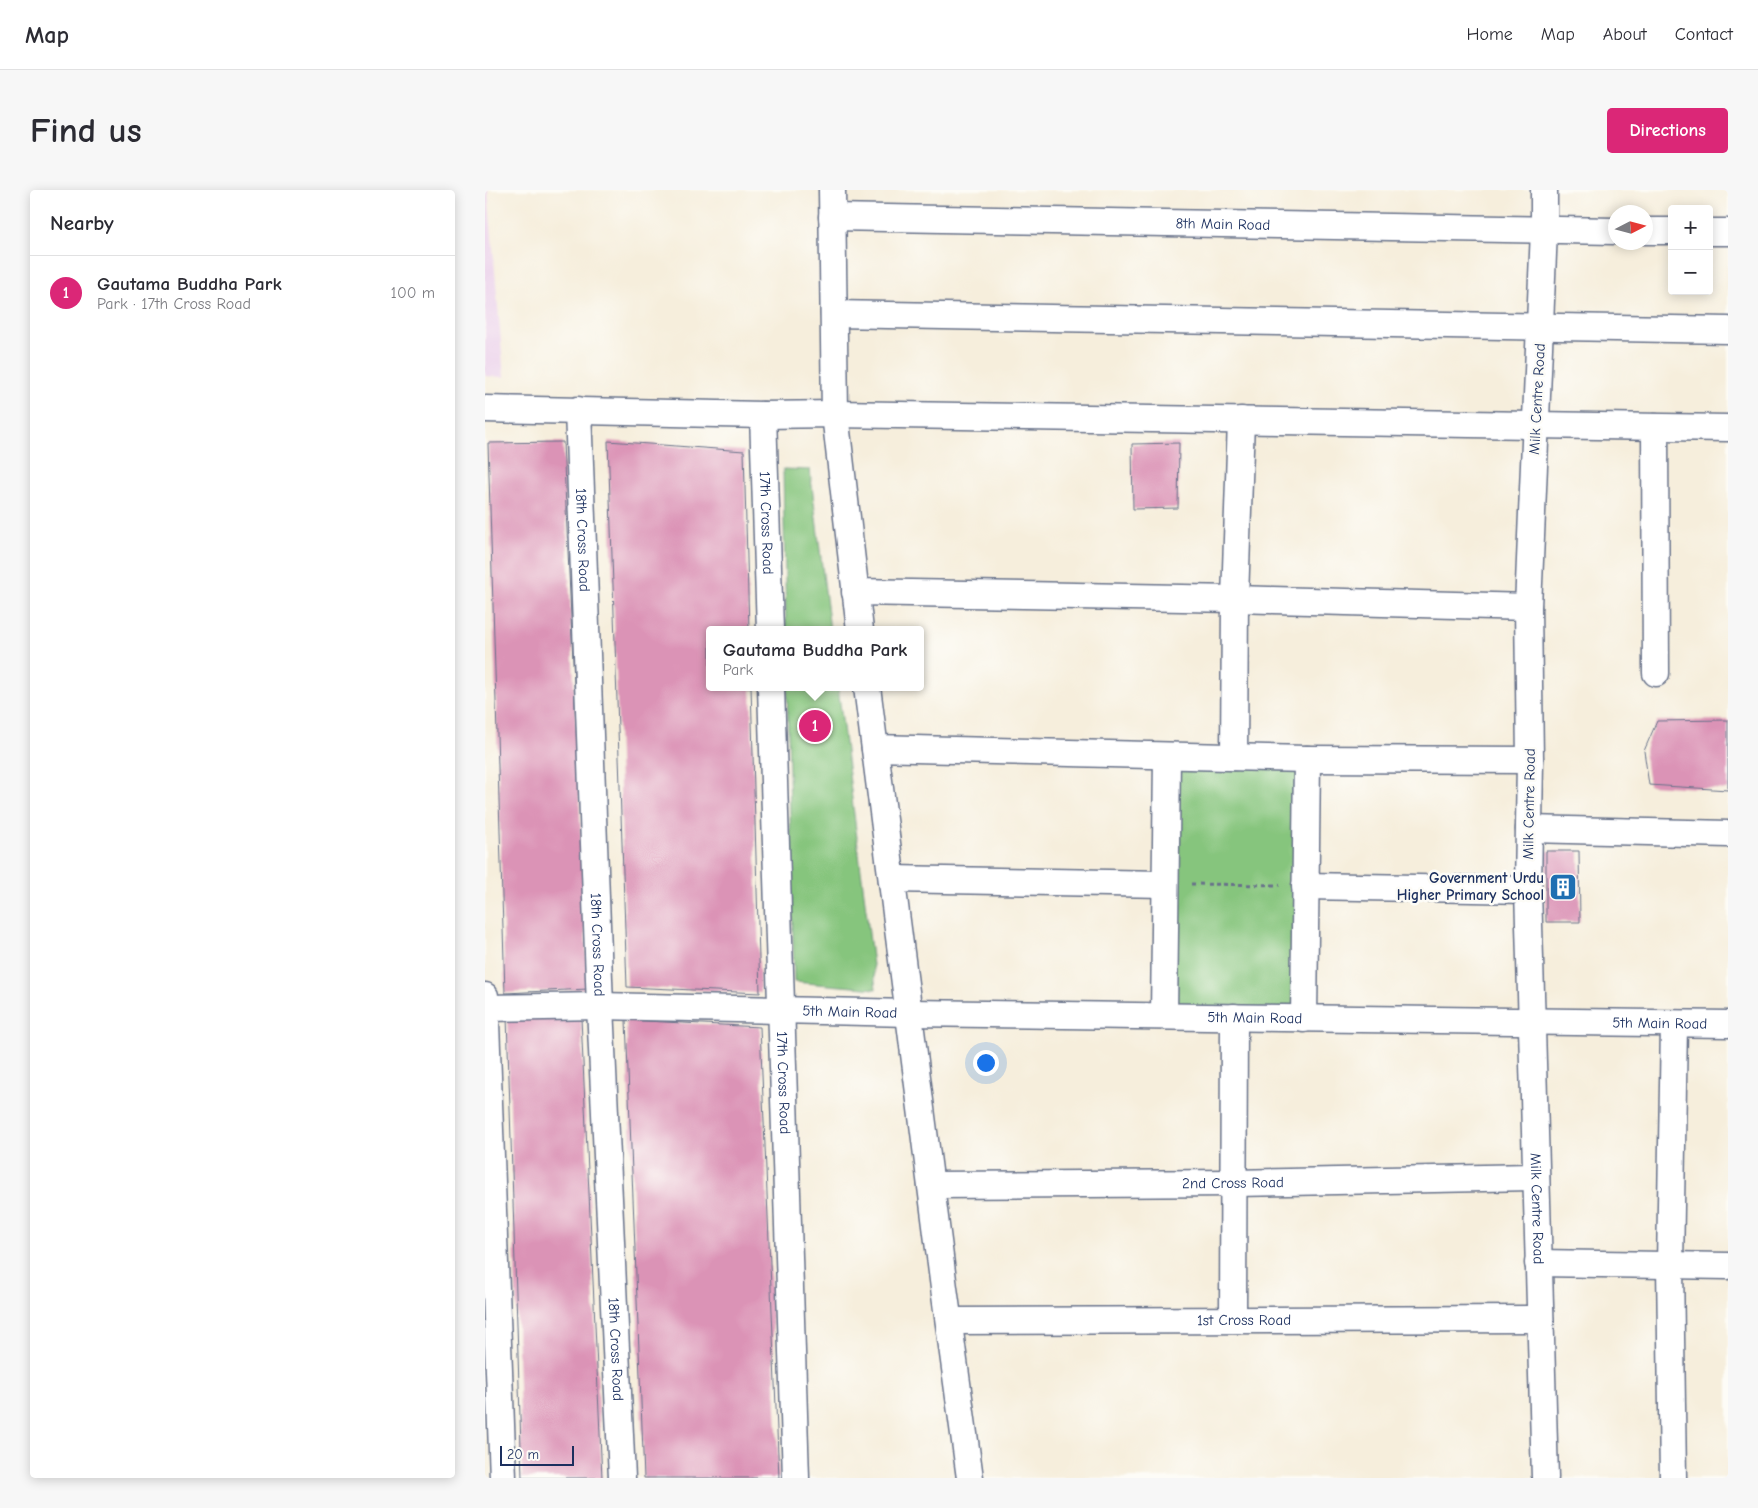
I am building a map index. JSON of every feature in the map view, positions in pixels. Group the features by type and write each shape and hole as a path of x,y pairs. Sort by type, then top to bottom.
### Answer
{"street":[{"path":"832,190 835,414 859,626"},
{"name":"Milk Centre Road","path":"1544,190 1544,230 1528,607 1530,760 1528,890 1545,1478"},
{"name":"8th Main Road","path":"832,217 1608,231"},
{"path":"1653,231 1668,231"},
{"path":"1713,232 1728,232"},
{"path":"834,314 1728,330"},
{"path":"485,409 763,415 835,414 1728,428"},
{"name":"18th Cross Road","path":"578,410 600,1006 622,1478"},
{"name":"17th Cross Road","path":"763,415 769,626"},
{"path":"1234,757 1235,599 1241,420"},
{"path":"1655,427 1656,673"},
{"path":"855,592 1528,607"},
{"name":"17th Cross Road","path":"771,691 796,1478"},
{"path":"868,691 971,1478"},
{"path":"875,748 1307,759 1530,760"},
{"path":"1164,1016 1167,756"},
{"path":"1304,1019 1307,759"},
{"path":"1529,829 1728,834"},
{"path":"892,879 1165,884"},
{"path":"1305,886 1528,890"},
{"path":"485,996 491,1317 503,1478"},
{"name":"5th Main Road","path":"485,1008 600,1006 909,1013 1728,1024"},
{"path":"1233,1018 1233,1320"},
{"path":"1673,1478 1670,1266 1674,1024"},
{"name":"2nd Cross Road","path":"931,1185 1536,1177"},
{"path":"1539,1264 1728,1266"},
{"name":"1st Cross Road","path":"949,1322 1540,1319"}],"path":[{"path":"1165,884 1305,886"}],"shaded area":[{"path":"485,190 488,190 504,377 485,376"}],"green space":[{"path":"783,469 810,470 830,626 786,626"},
{"path":"787,691 839,691 876,989 794,982"},
{"path":"1176,764 1298,766 1295,1009 1173,1007"}],"building":[{"path":"608,441 744,451 749,626 706,626 706,691 751,691 760,993 627,987"},
{"path":"563,442 588,989 505,993 488,443"},
{"path":"1179,443 1178,508 1133,509 1132,444"},
{"path":"1728,720 1728,790 1649,785 1644,751 1657,721"},
{"name":"Government Urdu Higher Primary School","path":"1546,851 1579,851 1580,922 1546,922"},
{"path":"507,1017 581,1018 602,1478 522,1478"},
{"path":"626,1020 760,1027 779,1478 644,1478"}],"place":[{"name":"Gautama Buddha Park","path":"815,726"},
{"name":"Government Urdu Higher Primary School","path":"1563,887"}]}
